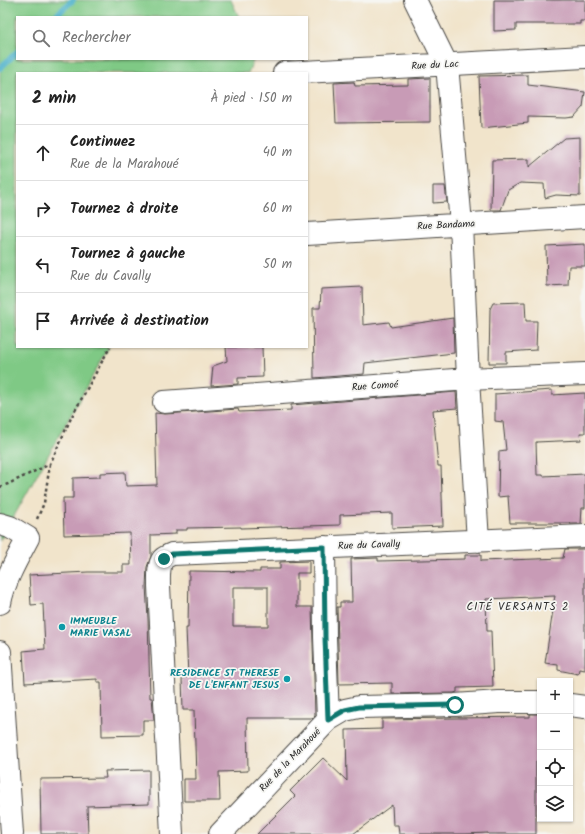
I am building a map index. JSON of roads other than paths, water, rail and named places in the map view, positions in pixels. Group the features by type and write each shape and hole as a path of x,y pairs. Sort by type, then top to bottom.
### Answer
{"street":[{"path":"415,0 447,65 461,224 468,379 478,541"},
{"name":"Rue du Lac","path":"304,72 585,57"},
{"name":"Rue Bandama","path":"308,234 585,217"},
{"name":"Rue Comoé","path":"164,402 468,379 585,374"},
{"path":"0,524 28,538 2,593 0,603"},
{"name":"Rue du Cavally","path":"172,834 159,586 160,567 164,559 172,554 585,536"},
{"path":"324,547 328,720"},
{"path":"0,652 12,834"},
{"name":"Rue de la Marahoué","path":"220,834 328,720 345,710 359,707 537,702"},
{"path":"573,705 585,707"}],"waterway":[{"path":"55,16 73,0"},
{"path":"0,68 16,53"}],"place":[{"name":"IMMEUBLE MARIE VASAL","path":"62,627"},
{"name":"RESIDENCE ST THERESE DE L'ENFANT JESUS","path":"287,679"}],"district":[{"name":"CITÉ VERSANTS 2","path":"518,607"}]}
